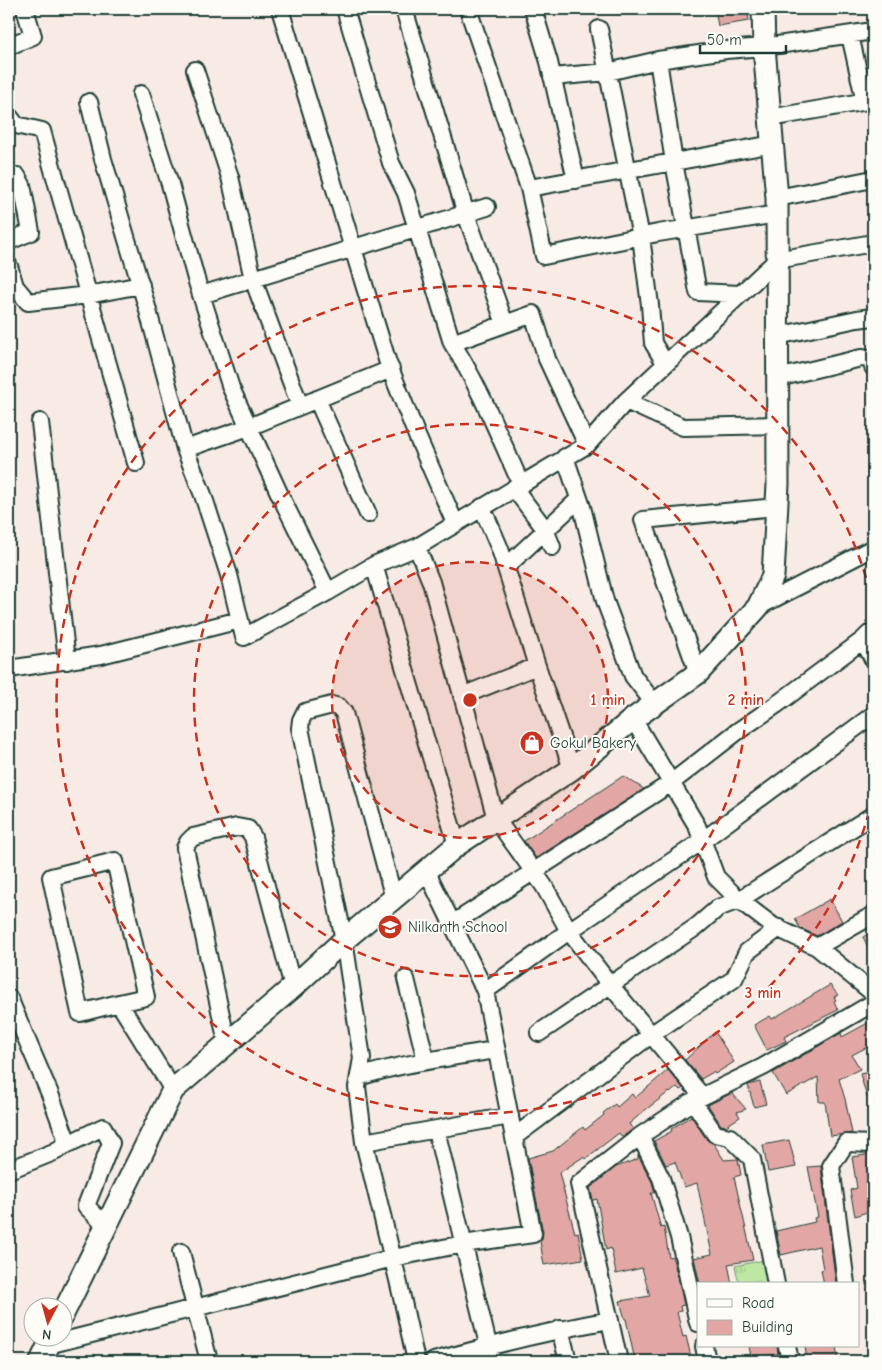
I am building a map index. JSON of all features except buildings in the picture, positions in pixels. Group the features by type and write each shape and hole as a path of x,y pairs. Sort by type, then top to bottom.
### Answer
{"main road":[{"path":"71,1298 173,1090 456,844 572,769 654,703 698,673 758,607 773,576 778,425 777,206 764,47 763,9"}],"street":[{"path":"9,46 34,36 24,9"},
{"path":"280,9 352,248 391,369 417,436 456,523"},
{"path":"345,9 391,163 406,193 452,343 482,399 517,486 546,529 552,547"},
{"path":"404,9 466,214 505,324"},
{"path":"468,9 529,188 544,256 687,229 873,179"},
{"path":"533,9 552,76 576,180"},
{"path":"599,29 641,237 653,343 665,363"},
{"path":"552,76 608,72 658,60 850,36 873,31"},
{"path":"770,118 868,100 863,93 850,36"},
{"path":"658,60 674,162 698,292 740,294"},
{"path":"195,70 230,177 253,279 300,406"},
{"path":"141,94 231,388 280,495 328,592"},
{"path":"90,102 103,159 141,285 185,449 203,495 229,575 244,637 374,565 417,547 587,445 626,401 665,363 778,260 873,243"},
{"path":"9,116 16,125 42,131 136,463"},
{"path":"529,188 772,144"},
{"path":"9,178 17,176 22,185 30,232 9,241"},
{"path":"201,295 487,207"},
{"path":"9,266 15,286 28,302 88,295 141,285"},
{"path":"452,343 533,314 547,359 587,445"},
{"path":"778,336 857,319 873,318"},
{"path":"778,378 861,358 871,359 873,367"},
{"path":"185,449 249,426 391,369"},
{"path":"317,399 368,514"},
{"path":"626,401 683,427 778,425"},
{"path":"40,422 67,661"},
{"path":"565,458 580,499 606,601 633,676 654,703"},
{"path":"506,567 580,499"},
{"path":"482,507 500,549 572,769"},
{"path":"698,673 643,520 776,507"},
{"path":"417,547 431,582 496,819 544,886 568,931 652,1034 697,1098 715,1134 730,1137 752,1159 776,1282"},
{"path":"758,607 873,548"},
{"path":"374,565 456,844"},
{"path":"9,668 101,655 240,620"},
{"path":"452,924 671,783 738,731 776,706 868,637 873,659"},
{"path":"462,696 537,666"},
{"path":"394,899 344,714 339,707 332,704 305,712 300,720 300,728 344,940 362,1058 358,1087 364,1142 416,1361"},
{"path":"485,991 568,931 702,841 873,716"},
{"path":"633,719 697,826 716,877 738,900 773,926 817,947 873,993"},
{"path":"539,1033 696,927 718,908 738,900 873,816"},
{"path":"227,1043 185,848 193,837 236,827 248,828 254,837 293,987"},
{"path":"115,861 146,997 119,1003 80,1013 52,877 115,861"},
{"path":"72,1341 393,1258 463,1244 534,1234 485,991 426,870"},
{"path":"817,947 873,915"},
{"path":"514,1137 652,1034 734,979 747,952 780,928"},
{"path":"406,979 426,1061"},
{"path":"9,998 50,1094 65,1135 66,1145"},
{"path":"619,1361 578,1184 640,1136 697,1098 763,1067 873,1002"},
{"path":"119,1003 173,1090"},
{"path":"359,1077 426,1061 496,1050"},
{"path":"364,1142 510,1116"},
{"path":"9,1170 54,1152 103,1127 111,1143 86,1206 106,1226"},
{"path":"436,1130 490,1353"},
{"path":"640,1136 661,1178 679,1236 697,1318"},
{"path":"846,1282 831,1166 846,1143 873,1144"},
{"path":"181,1252 209,1361"},
{"path":"434,1361 490,1353 560,1329 610,1320"},
{"path":"560,1329 568,1361"},
{"path":"704,1348 707,1361"},
{"path":"788,1348 790,1361"}],"green space":[{"path":"769,1259 774,1282 739,1282 735,1266"}],"place":[{"name":"Gokul Bakery","path":"532,743"},
{"name":"Nilkanth School","path":"390,927"}]}
